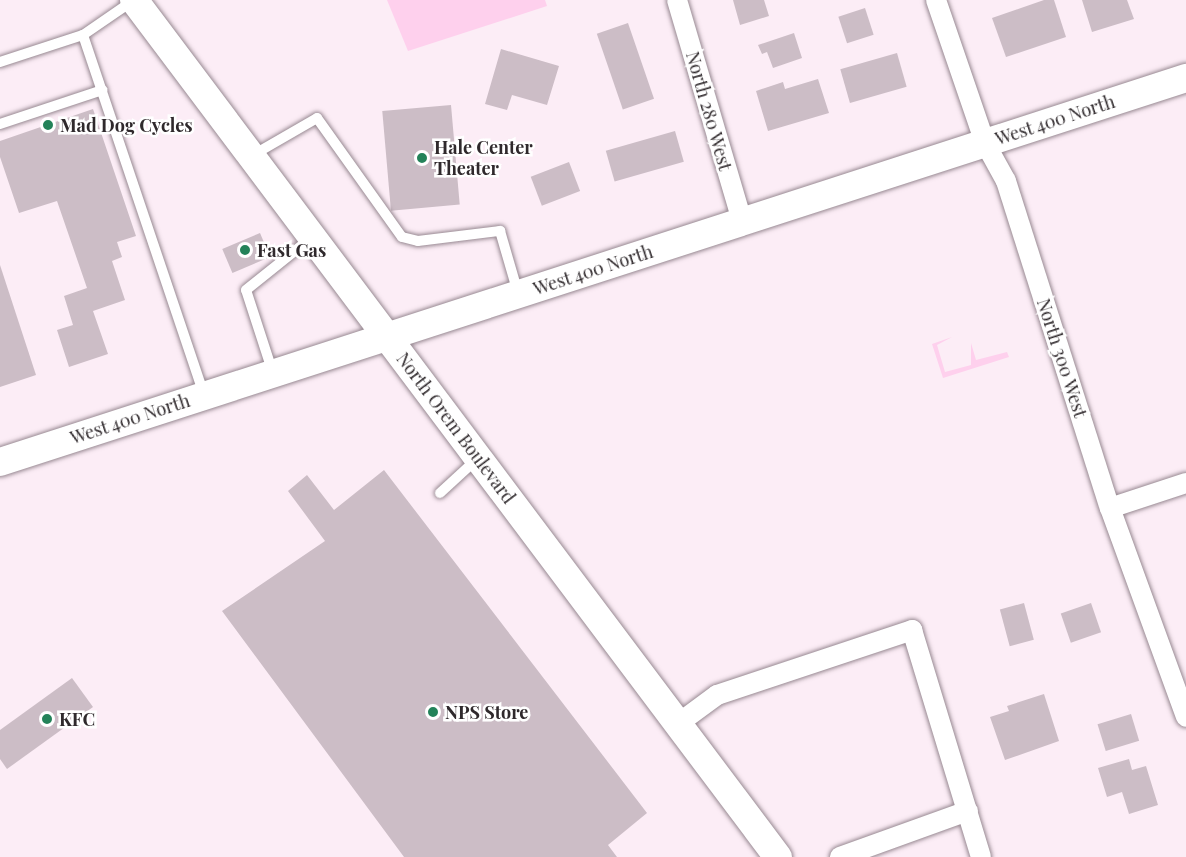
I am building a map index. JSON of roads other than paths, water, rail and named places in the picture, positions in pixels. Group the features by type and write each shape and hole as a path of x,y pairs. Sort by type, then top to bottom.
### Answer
{"main road":[{"name":"North Orem Boulevard","path":"134,0 253,155 778,857"},
{"name":"West 400 North","path":"0,462 1186,78"}],"street":[{"name":"North 280 West","path":"677,0 742,221"},
{"name":"North 300 West","path":"936,0 985,143 1006,181 1110,508 1186,717"},
{"path":"1110,508 1186,483"},
{"path":"679,723 717,695 912,630 981,857"},
{"path":"840,857 968,812"}],"lane":[{"path":"0,62 83,35 134,0"},
{"path":"83,35 204,395"},
{"path":"0,124 102,90"},
{"path":"253,155 317,118 402,237 418,241 500,231 519,294"},
{"path":"273,373 246,290 313,236"},
{"path":"440,493 478,458"}],"place":[{"name":"Mad Dog Cycles","path":"48,125"},
{"name":"Hale Center Theater","path":"422,158"},
{"name":"Fast Gas","path":"245,250"},
{"name":"NPS Store","path":"433,712"},
{"name":"KFC","path":"47,719"}]}
